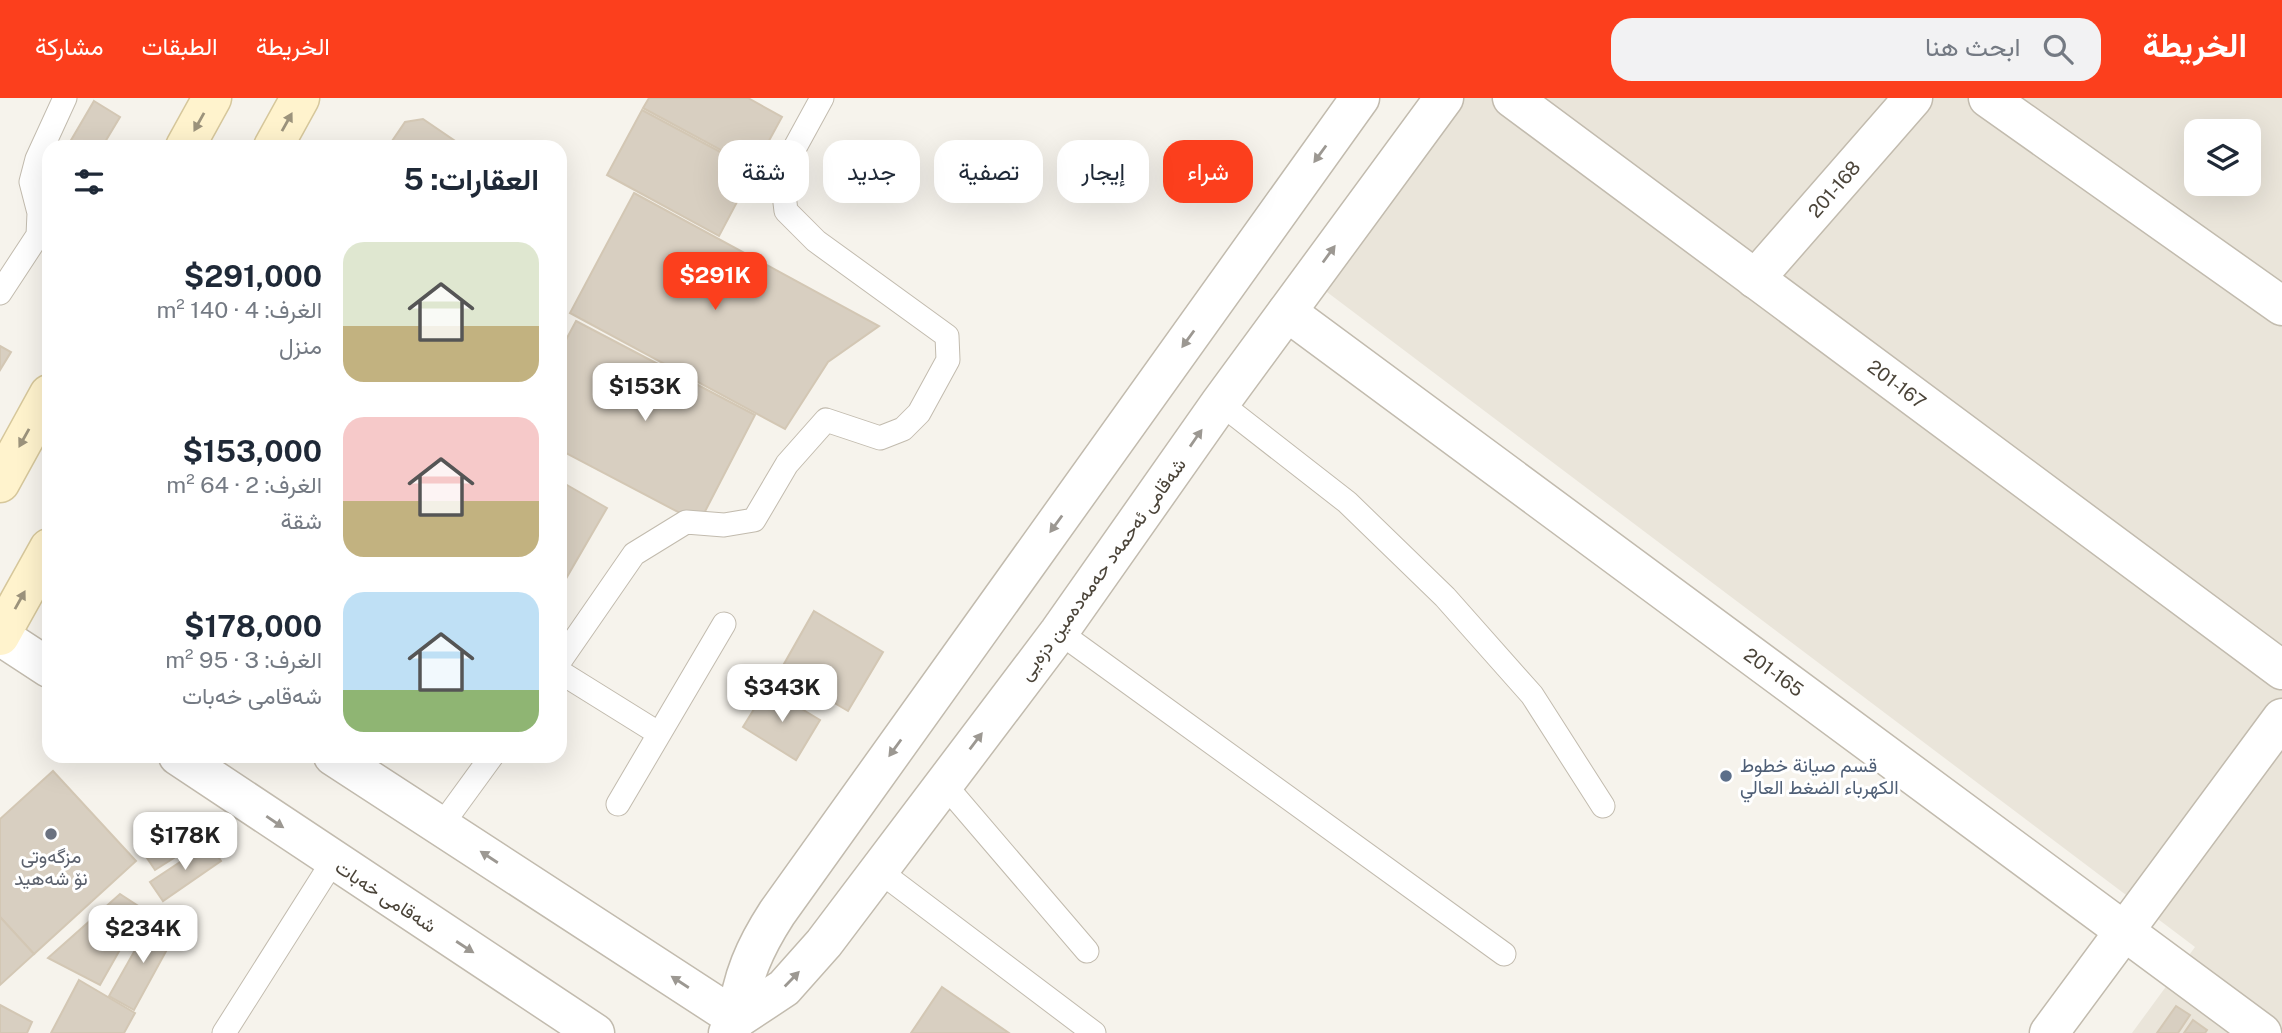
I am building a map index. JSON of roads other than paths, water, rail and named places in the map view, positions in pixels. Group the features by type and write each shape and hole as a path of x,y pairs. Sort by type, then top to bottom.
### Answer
{"main road":[{"path":"189,140 212,98"},
{"path":"277,140 300,98"},
{"path":"0,483 42,407"},
{"path":"0,636 42,568"}],"street":[{"path":"344,763 441,826 733,1026 748,964 777,913 1360,98"},
{"name":"شەقامی ئەحمەد حەمەدەمین دزەیی","path":"733,1026 784,988 804,967 1059,632 1220,402 1444,98"},
{"name":"201-167","path":"1512,98 2282,670"},
{"name":"201-168","path":"1755,279 1913,98"},
{"path":"1988,98 2282,306"},
{"name":"201-165","path":"1287,312 2262,1033"},
{"path":"0,636 42,663"},
{"path":"2049,1033 2282,718"},
{"name":"شەقامی خەبات","path":"188,763 595,1033"}],"lane":[{"path":"46,140 65,98"},
{"path":"567,651 634,554 686,522 724,525 754,520 787,464 825,421 880,438 904,429 919,413 948,360 947,337 816,242 786,211 782,194 787,162 822,98"},
{"path":"0,293 38,235 39,214 31,182 42,148"},
{"path":"1220,402 1347,502 1445,597 1532,695 1603,806"},
{"path":"618,804 724,624"},
{"path":"1059,632 1504,954"},
{"path":"567,676 658,733"},
{"path":"441,826 487,763"},
{"path":"944,784 1087,951"},
{"path":"224,1033 333,860"},
{"path":"878,870 1094,1033"}],"place":[{"name":"قسم صيانة خطوط الكهرباء الضغط العالي","path":"1726,776"},
{"name":"مزگەوتی نۆ شەهید","path":"51,834"}]}
